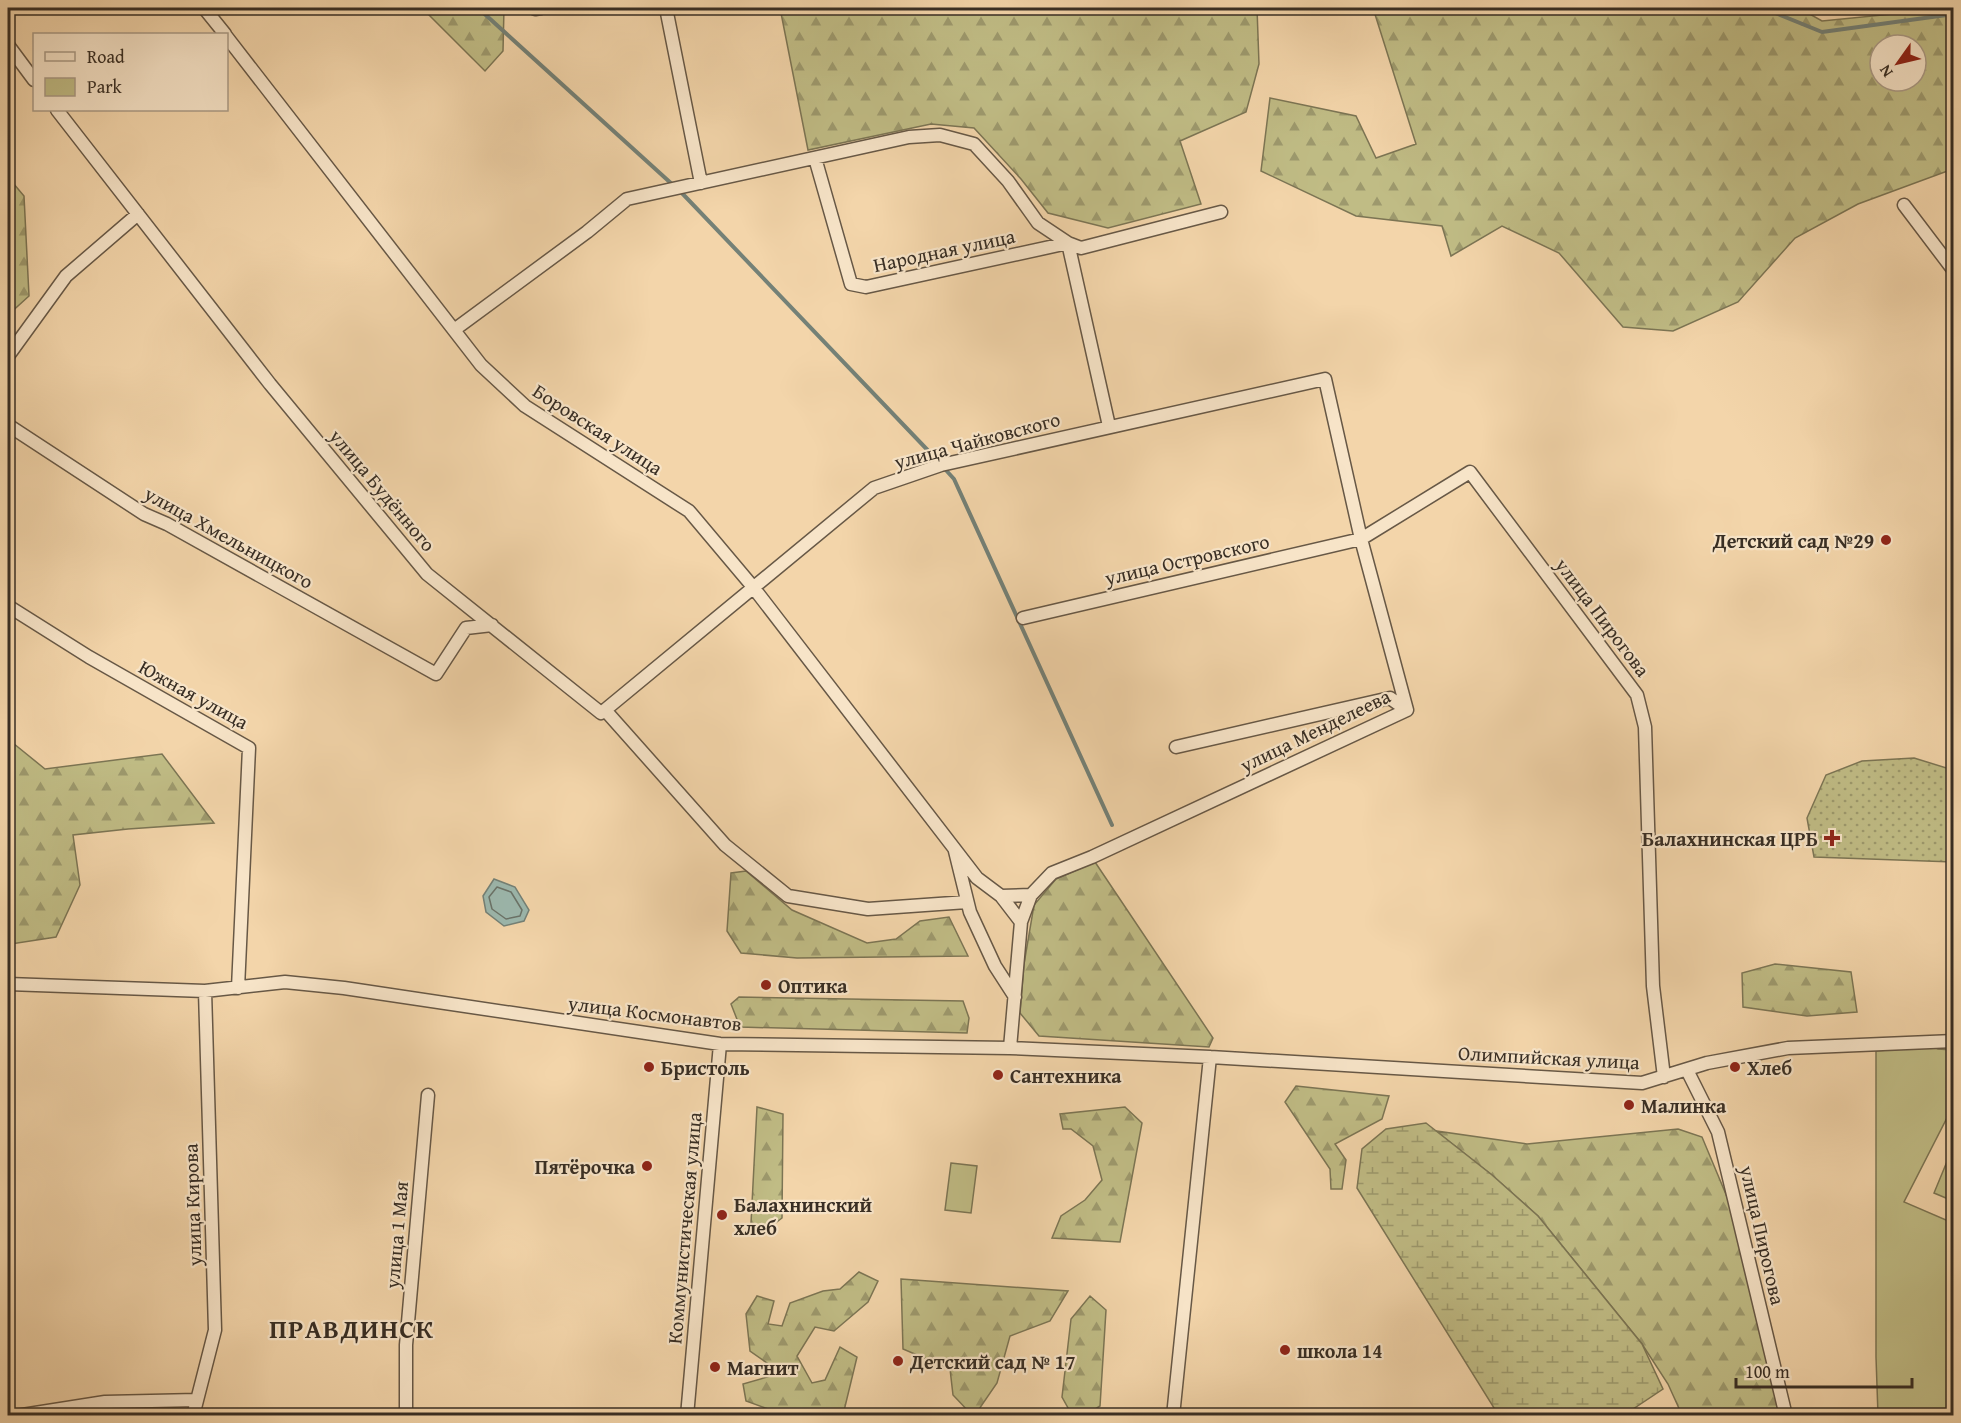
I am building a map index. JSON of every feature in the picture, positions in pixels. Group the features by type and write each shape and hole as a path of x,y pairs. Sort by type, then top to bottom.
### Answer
{"street":[{"name":"Боровская улица","path":"204,8 224,33"},
{"path":"666,8 701,183"},
{"name":"Боровская улица","path":"228,38 481,365 525,406 689,511 753,587 977,878 1001,896 1021,921"},
{"path":"8,45 33,79"},
{"name":"улица Будённого","path":"58,111 270,384 427,574 601,713 605,710 725,845 788,896 868,909 967,902"},
{"name":"Народная улица","path":"454,330 587,232 627,199 909,137 940,135 974,144 1008,181 1038,223 1068,243 1081,248 1221,212"},
{"name":"Народная улица","path":"815,158 851,284 866,287 1068,243"},
{"path":"1904,205 1953,271"},
{"path":"8,356 66,276 138,214"},
{"path":"1068,243 1109,426"},
{"name":"улица Чайковского","path":"605,710 874,488 941,465 1109,426 1325,379 1361,539"},
{"name":"улица Хмельницкого","path":"8,425 144,513 436,674 466,628 492,626"},
{"name":"улица Пирогова","path":"1361,539 1470,472 1637,695 1645,727 1653,986 1664,1077"},
{"path":"1361,539 1407,710"},
{"name":"улица Островского","path":"1023,618 1361,539"},
{"name":"Южная улица","path":"8,606 89,657 249,748 238,988"},
{"name":"улица Менделеева","path":"1021,921 1031,895 1052,873 1092,857 1407,710 1390,698 1176,747"},
{"name":"Боровская улица","path":"954,847 970,912 995,966 1015,998"},
{"path":"1001,896 1031,895"},
{"path":"1010,1048 1021,921"},
{"name":"улица Космонавтов","path":"8,984 205,991 285,982 344,988 720,1044 1010,1048 1210,1057"},
{"name":"улица Кирова","path":"193,1416 215,1330 205,991"},
{"name":"Олимпийская улица","path":"1210,1057 1642,1083 1707,1063 1788,1047 1953,1041"},
{"name":"Коммунистическая улица","path":"687,1416 720,1044"},
{"path":"1173,1416 1210,1057"},
{"name":"улица Пирогова","path":"1687,1070 1718,1132 1786,1416"},
{"name":"улица 1 Мая","path":"406,1416 406,1345 428,1095"},
{"path":"16,1416 105,1401 197,1400"}],"green space":[{"path":"422,8 504,8 503,51 485,71"},
{"path":"780,8 1257,8 1259,64 1246,112 1180,141 1201,204 1108,228 1048,213 1021,179 974,128 931,124 808,150"},
{"path":"1373,8 1799,8 1822,21 1953,8 1953,169 1858,204 1795,238 1738,302 1673,331 1623,327 1559,253 1502,226 1451,256 1442,226 1356,216 1261,171 1270,98 1356,116 1376,158 1416,144"},
{"path":"8,177 24,196 29,296 8,315"},
{"path":"8,739 45,769 162,754 214,823 73,835 80,885 56,937 11,944 8,939"},
{"path":"1914,758 1953,770 1953,862 1814,857 1807,818 1826,775 1862,761"},
{"path":"1095,862 1213,1038 1209,1047 1039,1036 1020,1013 1024,964 1034,905 1056,879"},
{"path":"746,871 792,910 867,943 896,939 920,921 949,917 968,956 797,958 741,953 727,931 731,873"},
{"path":"1775,964 1851,972 1857,1012 1807,1016 1743,1007 1742,973"},
{"path":"739,997 963,1001 969,1018 967,1033 740,1027 731,1004"},
{"path":"1932,1046 1938,1049 1953,1050 1953,1106 1904,1202 1953,1223 1953,1415 1878,1415 1876,1051"},
{"path":"1296,1086 1389,1096 1382,1119 1335,1144 1346,1160 1342,1189 1331,1189 1330,1169 1285,1102"},
{"path":"757,1107 783,1114 782,1218 765,1231 751,1223"},
{"path":"1125,1107 1142,1123 1120,1242 1052,1238 1061,1216 1085,1200 1102,1180 1093,1146 1071,1129 1063,1129 1060,1114"},
{"path":"1426,1123 1492,1175 1538,1216 1642,1344 1663,1389 1624,1415 1506,1415 1494,1408 1357,1188 1362,1149 1386,1129"},
{"path":"1678,1129 1702,1137 1735,1216 1783,1415 1682,1415 1668,1384 1642,1344 1538,1216 1492,1175 1436,1131 1527,1144"},
{"path":"1953,1147 1954,1201 1934,1193"},
{"path":"951,1163 977,1166 971,1213 945,1210"},
{"path":"859,1272 878,1281 868,1302 834,1331 815,1327 797,1356 812,1383 825,1380 840,1347 857,1357 843,1415 785,1415 746,1401 743,1384 781,1373 750,1351 746,1314 757,1296 774,1301 768,1324 782,1326 790,1303 823,1291 840,1289"},
{"path":"901,1279 1068,1291 1050,1321 1010,1336 997,1383 975,1415 972,1415 953,1395 950,1369 903,1349"},
{"path":"1090,1296 1106,1310 1100,1406 1086,1415 1072,1415 1062,1397 1071,1319"}],"water":[{"path":"494,879 515,887 529,910 524,921 504,926 486,912 483,896"}],"waterway":[{"path":"478,8 673,185"},
{"path":"1763,8 1822,32 1954,14"},
{"path":"679,190 939,462"},
{"path":"944,468 954,479 1112,825"}],"place":[{"name":"Детский сад №29","path":"1886,540"},
{"name":"Балахнинская ЦРБ","path":"1832,838"},
{"name":"Оптика","path":"766,985"},
{"name":"Бристоль","path":"649,1067"},
{"name":"Хлеб","path":"1735,1067"},
{"name":"Сантехника","path":"998,1075"},
{"name":"Малинка","path":"1629,1105"},
{"name":"Пятёрочка","path":"647,1166"},
{"name":"Балахнинский хлеб","path":"722,1215"},
{"name":"школа 14","path":"1285,1350"},
{"name":"Детский сад № 17","path":"898,1361"},
{"name":"Магнит","path":"715,1367"}],"district":[{"name":"ПРАВДИНСК","path":"352,1328"}]}
